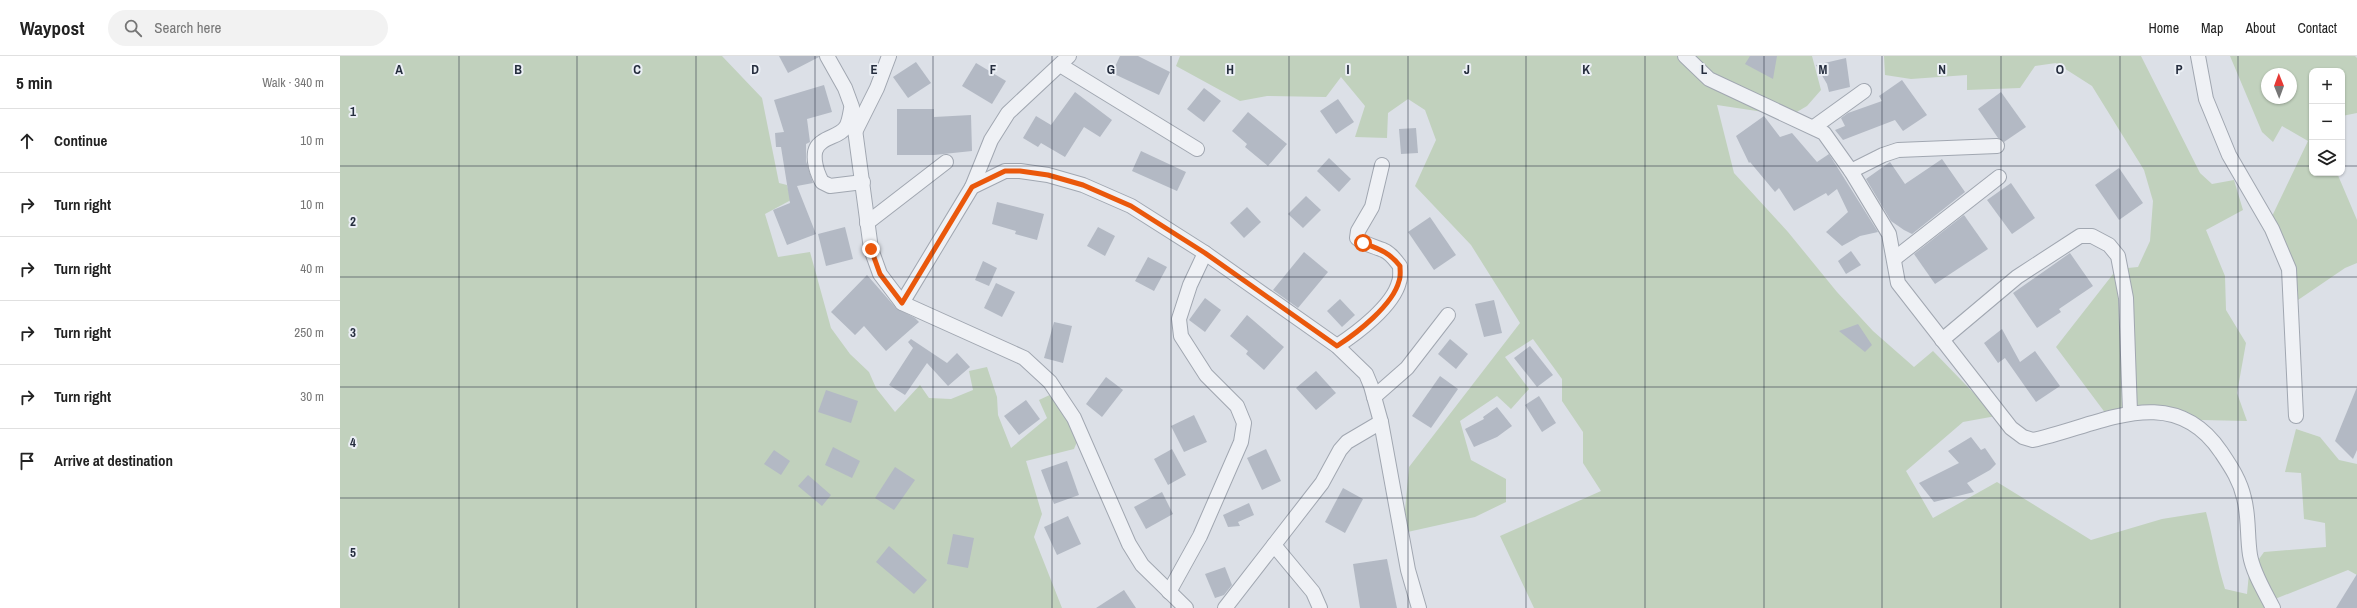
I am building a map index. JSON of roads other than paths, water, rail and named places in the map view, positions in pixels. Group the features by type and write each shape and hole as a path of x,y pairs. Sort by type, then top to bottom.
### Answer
{"street":[{"path":"827,56 845,88 852,107 863,182 867,223 875,264 880,274 902,303 1024,358 1050,382 1074,418 1129,544 1142,565 1186,608"},
{"path":"856,130 878,88 889,56"},
{"path":"1685,56 1709,79 1733,92 1814,127 1824,133 1851,171 1889,234 1898,283 2011,428 2023,437 2033,440 2054,436 2130,412 2146,411 2175,416 2194,423 2215,442 2237,476 2244,499 2250,557 2273,608"},
{"path":"2198,56 2206,99 2229,155 2272,229 2290,269 2296,416"},
{"path":"902,303 972,187 991,140 1008,113 1064,60 1197,149"},
{"path":"1814,127 1864,91"},
{"path":"852,107 846,128 816,147 815,164 822,182 830,186 863,182"},
{"path":"1851,171 1883,155 1898,150 1997,146"},
{"path":"867,223 946,162"},
{"path":"1337,346 1352,337 1386,304 1399,282 1400,266 1391,255 1384,250 1363,243 1357,238 1358,231 1372,207 1382,165"},
{"path":"972,187 1005,171 1020,171 1048,175 1083,185 1131,206 1205,253 1337,346 1366,374 1374,397 1381,422 1408,570 1419,608"},
{"path":"1894,259 1999,178"},
{"path":"1942,340 2017,277 2080,236 2092,236 2109,245 2118,256 2126,298 2130,412"},
{"path":"1169,592 1203,529 1241,442 1244,423 1237,406 1206,375 1181,336 1179,319 1190,285 1205,253"},
{"path":"1374,397 1407,368 1448,315"},
{"path":"1225,608 1322,483 1340,450 1347,442 1381,422"},
{"path":"1274,545 1313,592 1320,608"}]}
